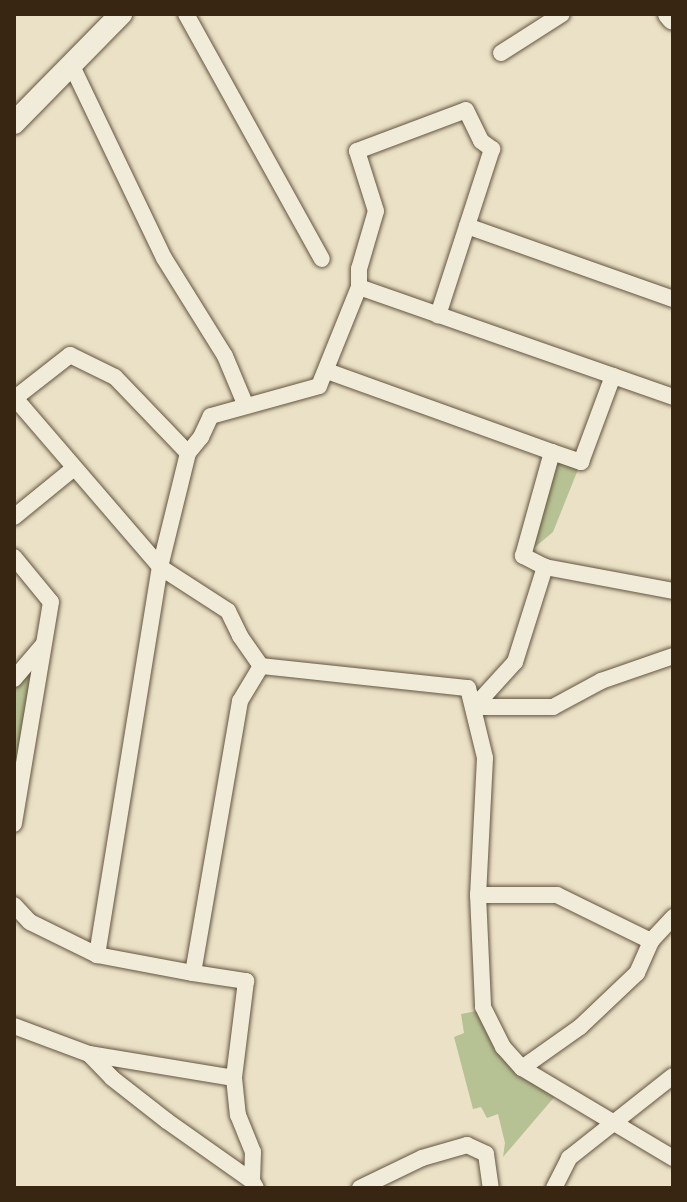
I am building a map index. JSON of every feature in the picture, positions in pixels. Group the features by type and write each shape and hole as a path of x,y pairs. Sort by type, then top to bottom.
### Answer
{"street":[{"path":"186,14 322,259"},
{"path":"501,53 562,14"},
{"path":"669,14 673,19"},
{"path":"14,123 71,64 107,18"},
{"path":"71,64 164,258 225,356 246,406"},
{"path":"97,955 160,567 188,453 201,437 211,416 319,386 359,287 359,269 376,211 357,151 466,110 481,141 492,149 438,315"},
{"path":"467,226 673,299"},
{"path":"359,287 673,397"},
{"path":"188,453 115,377 70,355 14,397 160,567 228,611 240,636 261,666 468,688 485,758 478,895 483,1007 503,1047 522,1068 673,1158"},
{"path":"327,371 581,462 613,376"},
{"path":"552,452 523,556 545,567 673,591"},
{"path":"14,517 74,468"},
{"path":"14,557 51,602 14,824"},
{"path":"474,707 515,662 545,567"},
{"path":"14,679 44,643"},
{"path":"474,707 553,707 601,681 673,656"},
{"path":"193,973 240,701 261,666"},
{"path":"478,895 557,895 651,941"},
{"path":"14,905 30,922 97,955 246,981 234,1078 238,1115 253,1152 254,1185"},
{"path":"522,1068 580,1027 637,973 651,941 673,917"},
{"path":"14,1026 89,1054 234,1078"},
{"path":"89,1054 112,1078 254,1185"},
{"path":"554,1188 569,1158 611,1121 673,1076"},
{"path":"360,1188 422,1158 467,1145 486,1154 491,1188"}],"green space":[{"path":"554,457 579,467 553,532 528,553"},
{"path":"38,655 14,804 14,686"},
{"path":"477,1011 497,1052 517,1075 556,1095 503,1157 505,1143 498,1114 487,1118 481,1107 473,1109 454,1037 464,1033 461,1014"}]}
